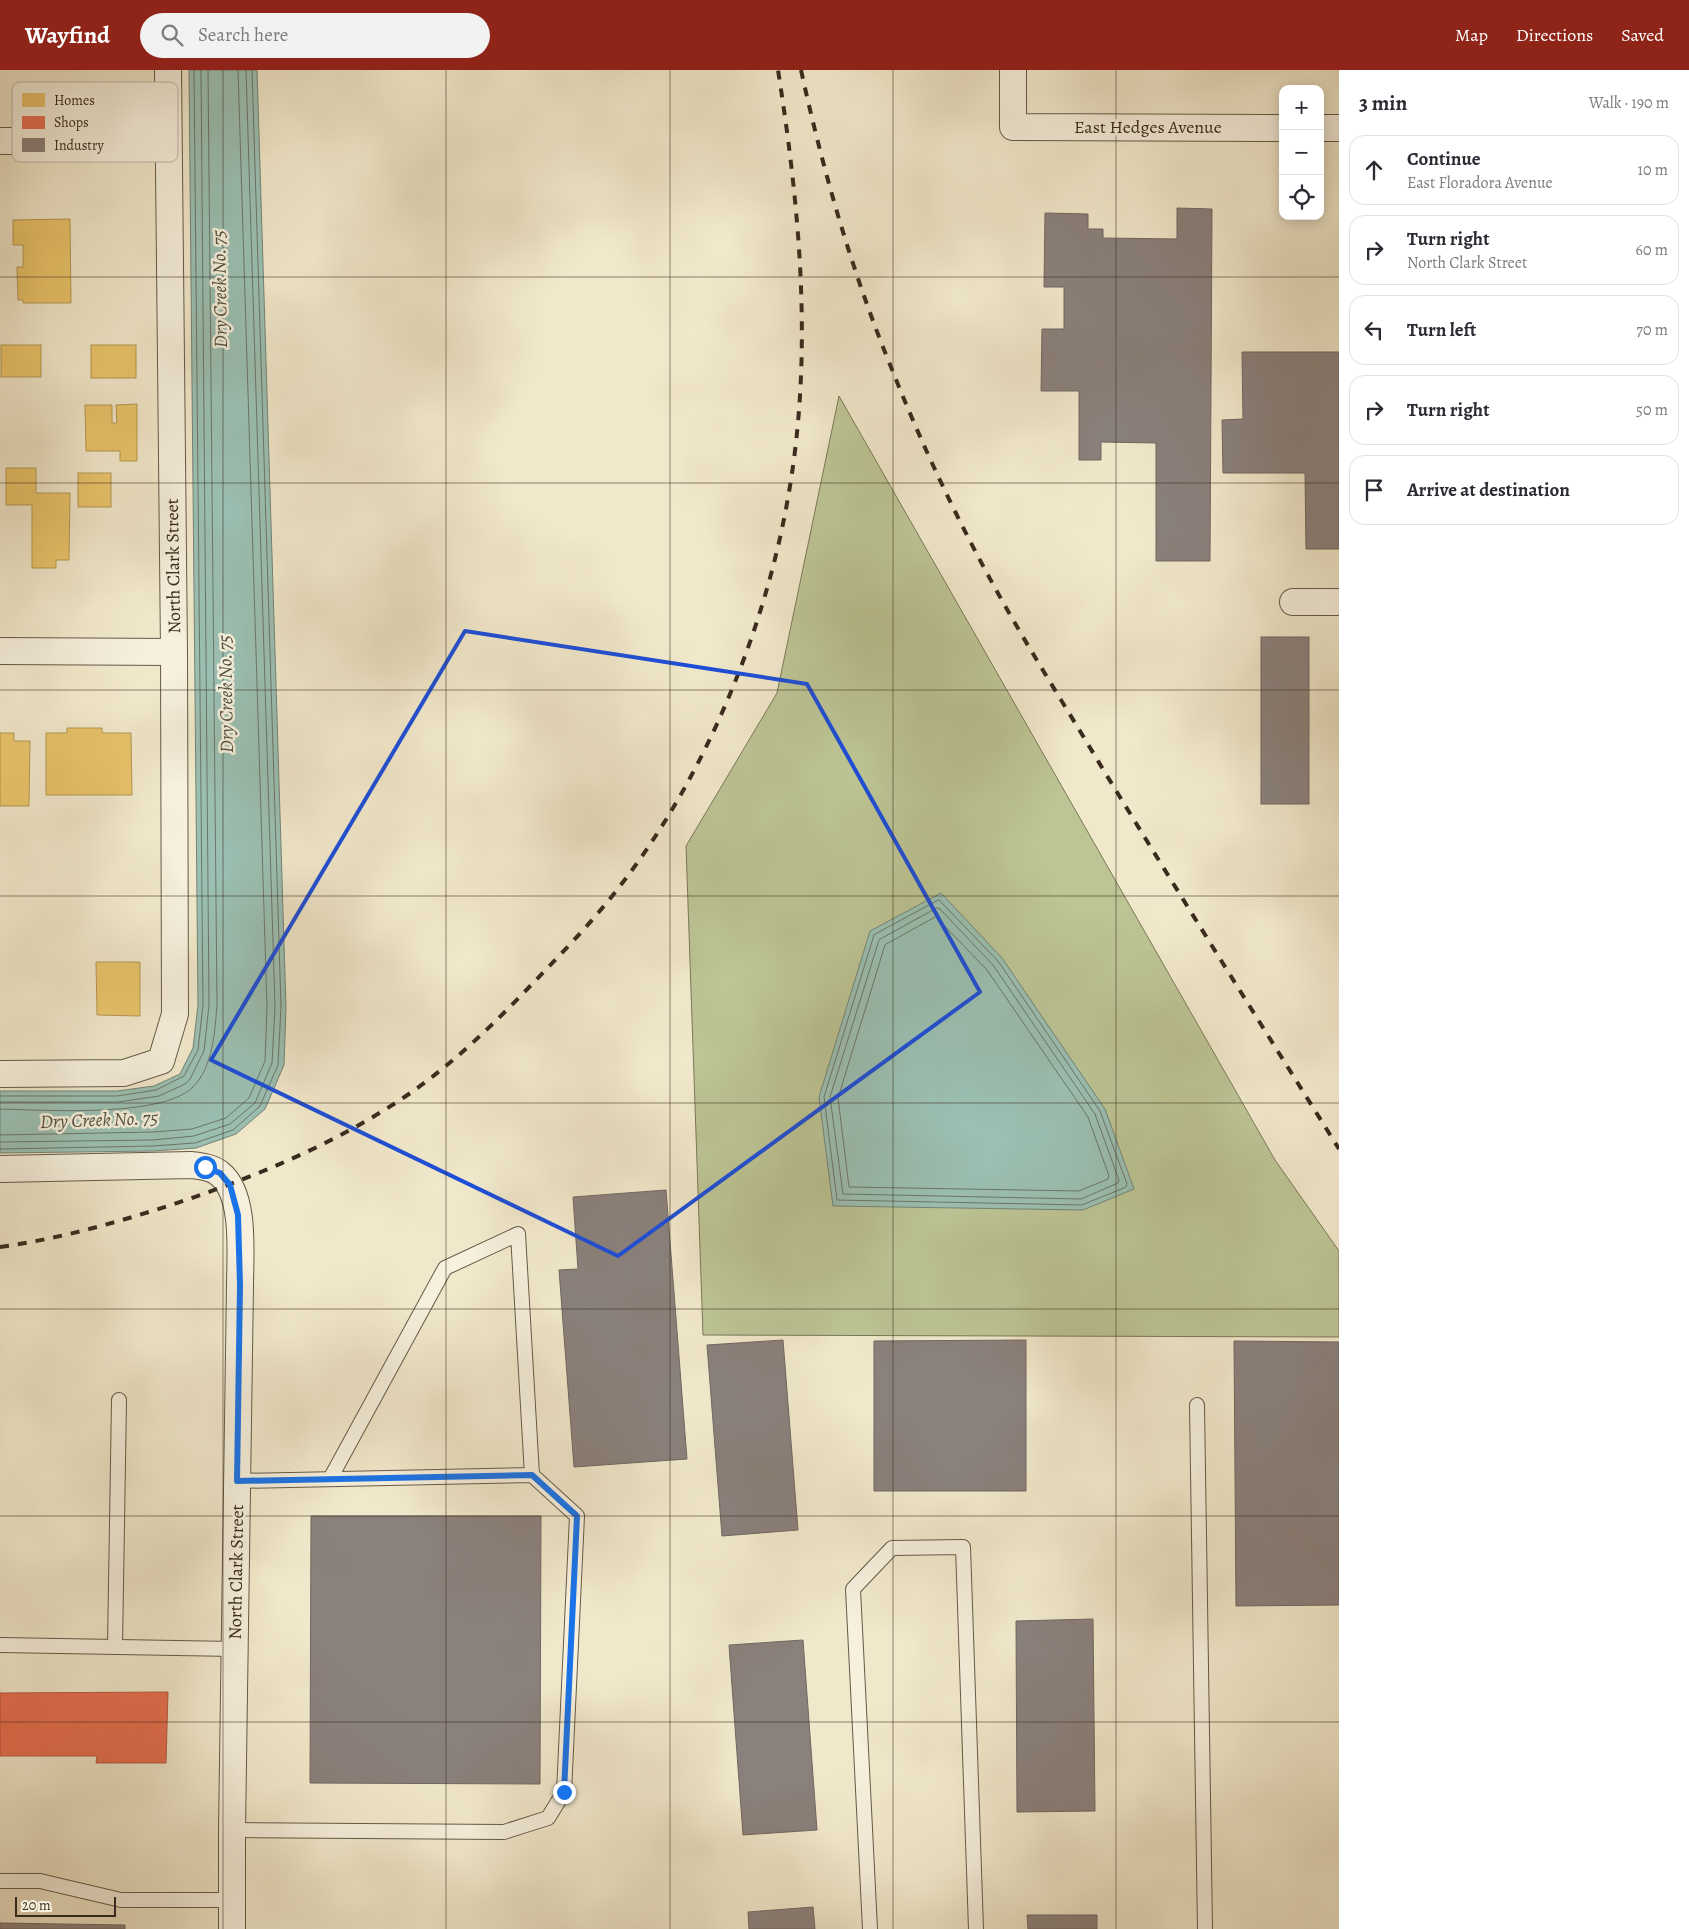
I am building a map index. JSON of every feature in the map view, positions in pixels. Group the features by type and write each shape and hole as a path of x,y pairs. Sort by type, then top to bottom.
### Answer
{"street":[{"name":"East Hedges Avenue","path":"1012,70 1013,127 1279,128"},
{"path":"1324,128 1339,128"},
{"name":"North Clark Street","path":"0,1074 124,1073 161,1061 175,1014 174,652 168,162"},
{"path":"1293,602 1339,602"},
{"path":"0,651 174,652"},
{"name":"North Clark Street","path":"0,1169 191,1165 205,1167 220,1173 230,1185 238,1215 240,1243 232,1929"}],"lane":[{"path":"330,1479 445,1268 518,1234 532,1475"},
{"path":"115,1647 119,1400"},
{"path":"1197,1405 1205,1929"},
{"path":"232,1830 504,1832 548,1818 564,1792 577,1516 532,1475 237,1481"},
{"path":"870,1929 853,1589 892,1548 964,1547 976,1929"},
{"path":"0,1645 235,1648"},
{"path":"0,1881 40,1881 121,1900 232,1900"}],"highlighted area":[{"path":"465,631 807,684 980,992 618,1256 211,1060"}],"green space":[{"path":"839,396 1275,1160 1339,1251 1339,1337 703,1335 686,846 777,693"}],"water":[{"name":"Dry Creek No. 75","path":"189,70 257,70 286,1008 284,1065 265,1109 236,1134 196,1148 154,1151 0,1153 0,1091 117,1091 154,1086 180,1074 193,1048 198,1005"},
{"path":"941,893 1002,958 1105,1109 1134,1189 1083,1210 833,1206 819,1097 870,931"}],"building: Homes":[{"path":"70,219 71,303 23,303 23,300 18,300 17,267 23,267 23,245 13,245 13,220"},
{"path":"1,345 41,345 41,377 1,377"},
{"path":"91,345 136,345 136,378 91,378"},
{"path":"137,404 137,461 120,461 120,451 86,451 85,405 112,405 112,423 117,423 116,405"},
{"path":"6,468 36,468 36,493 70,493 69,560 56,560 56,568 32,568 32,505 6,505"},
{"path":"78,473 111,473 111,507 78,507"},
{"path":"67,728 102,728 102,733 131,733 132,795 46,795 46,733 67,733"},
{"path":"0,733 14,733 14,741 30,741 29,806 0,806"},
{"path":"96,962 140,962 140,1016 97,1015"}],"building: Shops":[{"path":"168,1692 166,1763 96,1763 97,1756 0,1756 0,1693"}],"building: Industry":[{"path":"1177,208 1212,209 1210,561 1156,561 1156,443 1101,442 1101,460 1079,460 1079,391 1041,391 1042,329 1064,329 1064,287 1044,287 1045,213 1088,214 1088,229 1103,229 1103,238 1177,239"},
{"path":"1242,352 1339,352 1339,549 1306,549 1305,473 1223,473 1222,420 1243,419"},
{"path":"1261,637 1309,637 1309,804 1261,804"},
{"path":"666,1190 687,1459 574,1467 559,1270 578,1269 573,1197"},
{"path":"783,1340 798,1530 722,1536 707,1345"},
{"path":"1026,1340 1026,1491 874,1491 874,1341"},
{"path":"1234,1341 1339,1342 1339,1605 1236,1606"},
{"path":"311,1516 541,1516 540,1784 310,1783"},
{"path":"1093,1619 1095,1811 1017,1812 1016,1621"},
{"path":"803,1640 817,1830 743,1835 729,1645"},
{"path":"813,1907 815,1929 749,1929 748,1912"},
{"path":"1027,1915 1097,1915 1097,1929 1028,1929"},
{"path":"0,1923 125,1925 125,1929 0,1929"}],"railway":[{"path":"0,1247 86,1230 201,1195 261,1172 319,1146 376,1115 421,1086 472,1043 504,1012 568,947 600,911 651,843 679,798 705,750 728,700 765,596 779,544 789,492 800,387 801,281 792,175 778,70"},
{"path":"801,70 819,146 851,258 903,397 929,458 958,517 988,575 1040,665 1339,1149"}],"route":[{"path":"205,1167 220,1173 230,1185 234,1194 238,1215 240,1286 237,1481 532,1475 577,1516 564,1792"}]}
